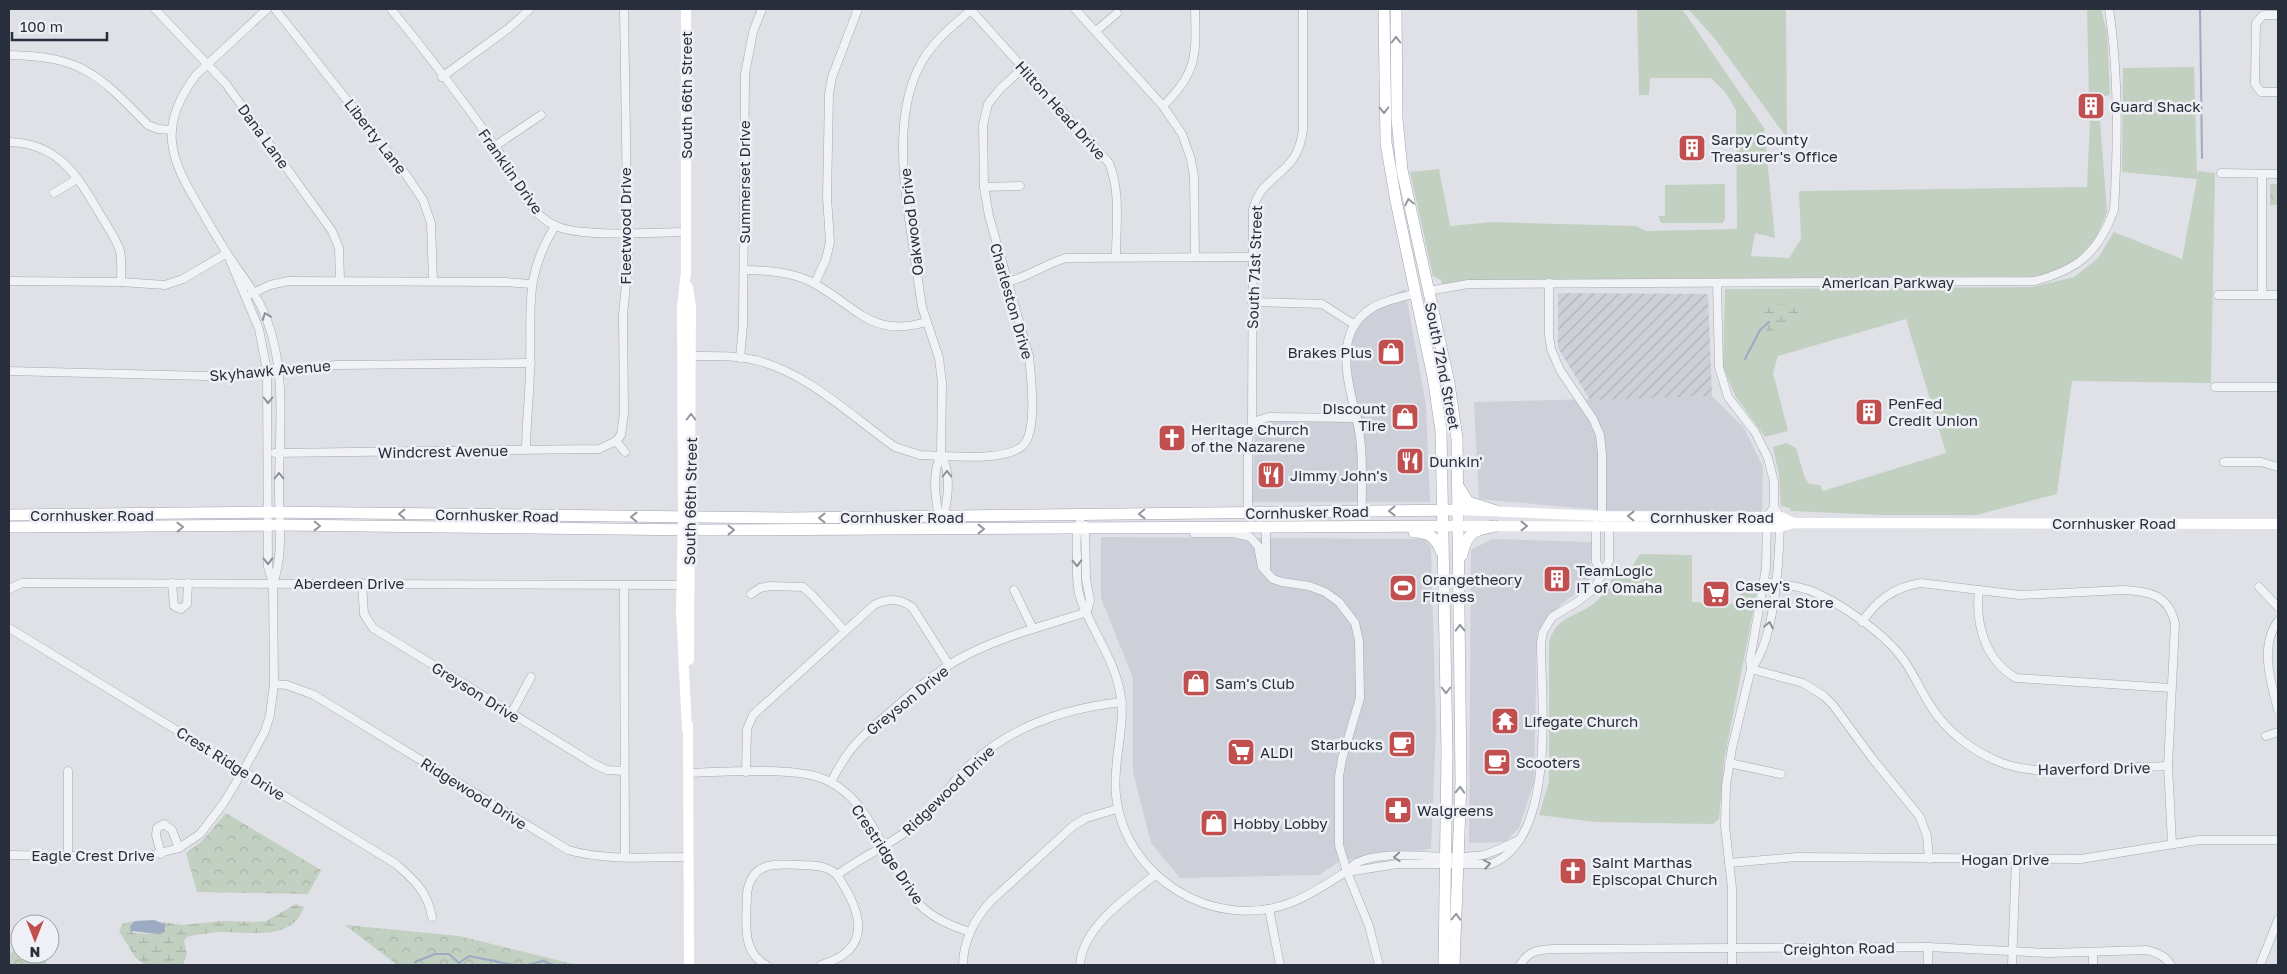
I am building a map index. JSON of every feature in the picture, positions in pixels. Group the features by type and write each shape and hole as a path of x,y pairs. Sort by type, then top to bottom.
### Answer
{"main road":[{"name":"South 66th Street","path":"686,9 685,232 686,272 690,307 686,356 687,518 685,585 689,965"},
{"name":"South 72nd Street","path":"1384,9 1385,128 1398,214 1437,395 1441,431 1447,752 1444,965"},
{"name":"South 72nd Street","path":"1396,9 1397,119 1400,152 1456,421 1461,714 1454,965"},
{"path":"1398,214 1408,234 1421,287 1424,291 1428,291"},
{"path":"1416,294 1424,303 1435,351 1449,382"},
{"path":"1412,510 1422,509 1432,503 1437,494 1442,474"},
{"path":"1458,484 1468,502 1496,511"},
{"name":"Cornhusker Road","path":"9,527 274,525 686,530 1082,515 1412,510 1496,511 1767,522"},
{"name":"Cornhusker Road","path":"9,515 273,512 941,521 1081,528 1608,526 1911,521 2278,524"},
{"path":"1139,527 1186,521 1240,520 1245,518 1248,513"},
{"path":"1459,571 1465,543 1470,535 1479,529 1496,526"},
{"path":"1266,528 1293,533 1424,532 1436,540 1443,558"}],"street":[{"name":"Dana Lane","path":"155,9 208,63 249,114 332,231 339,248 340,280"},
{"path":"267,9 208,63 187,87 177,106 172,130 173,155 178,172 227,254 255,292 268,322 279,369 279,453 273,512"},
{"name":"Liberty Lane","path":"275,9 424,200 431,223 433,281"},
{"name":"Franklin Drive","path":"391,9 495,146 533,208 555,226 580,232 685,232"},
{"path":"442,77 509,28 530,9"},
{"name":"Fleetwood Drive","path":"616,442 621,435 624,414 623,315 628,232 624,9"},
{"name":"Summerset Drive","path":"740,358 744,325 745,74 753,32 762,9"},
{"path":"815,284 826,259 830,242 826,197 829,94 832,77 858,9"},
{"name":"Hilton Head Drive","path":"971,9 1109,163 1115,178 1116,256"},
{"name":"Oakwood Drive","path":"941,521 947,501 947,464 941,455 942,383 939,358 926,322 919,287 905,188 905,111 908,93 926,56 938,40 971,9"},
{"path":"1075,9 1163,106 1182,134 1191,159 1195,199 1195,257"},
{"path":"1163,106 1179,91 1191,71 1196,44 1195,9"},
{"name":"South 71st Street","path":"1248,513 1248,439 1252,425 1254,201 1264,186 1290,166 1303,136 1303,9"},
{"name":"American Parkway","path":"1428,291 1468,284 2035,281 2068,270 2094,249 2107,228 2114,210 2116,87 2113,35 2109,9"},
{"path":"1096,31 1117,13"},
{"path":"2278,15 2263,15 2256,23 2255,84 2261,92 2278,92"},
{"path":"9,55 56,58 76,65 101,79 148,125 158,129 172,130"},
{"name":"Charleston Drive","path":"686,356 740,358 770,365 802,380 894,447 920,455 1009,454 1025,443 1030,432 1032,376 1029,356 989,216 984,187 983,125 985,113 1000,89 1023,68"},
{"path":"495,146 541,115"},
{"path":"9,142 29,144 44,149 62,160 78,179 120,251 121,282"},
{"path":"2221,173 2278,174"},
{"path":"2262,174 2262,295"},
{"path":"54,193 78,179"},
{"path":"984,187 1020,186"},
{"path":"526,450 531,284 538,258 555,226"},
{"path":"9,281 121,282 155,285 175,282 227,254"},
{"path":"227,254 263,343 267,371 268,453 274,525"},
{"path":"1008,282 1024,277 1049,263 1066,258 1116,256 1252,258"},
{"path":"744,270 783,272 815,284 866,318 881,325 896,328 926,322"},
{"path":"246,297 288,281 433,281 531,284"},
{"path":"1082,515 1078,586 1081,602 1116,676 1122,702 1122,732 1115,779 1117,809 1125,831 1136,851 1155,875 1176,892 1203,904 1227,910 1250,911 1289,903 1305,896 1347,872 1355,864 1383,858 1458,861 1492,852 1519,840 1531,818 1539,786 1543,632 1552,617 1594,589 1602,570 1609,561 1608,526 1602,516 1602,454 1600,435 1593,419 1560,370 1551,349 1548,283"},
{"path":"1718,283 1719,367 1728,397 1755,432 1768,458 1774,482 1774,506 1780,522 1775,583 1762,652 1751,669"},
{"path":"1362,512 1361,440 1346,358 1347,344 1355,324 1372,308 1384,302 1416,294"},
{"path":"2218,295 2278,295"},
{"path":"1252,302 1322,304 1355,324"},
{"name":"Skyhawk Avenue","path":"9,371 206,376 337,365 530,363"},
{"path":"2215,387 2278,387"},
{"path":"1252,425 1258,420 1269,417 1356,418"},
{"path":"616,442 625,452"},
{"name":"Windcrest Avenue","path":"268,453 424,453 456,450 599,449 616,442"},
{"path":"2224,462 2261,462 2278,467"},
{"path":"1732,965 1730,863 1725,826 1726,786 1729,763 1751,669 1750,660 1764,582 1767,522 1774,506"},
{"name":"Eagle Crest Drive","path":"273,512 278,566 273,583"},
{"path":"1602,516 1595,526 1596,562 1602,570"},
{"name":"Eagle Crest Drive","path":"9,855 144,856 161,854 179,848 200,834 212,820 244,770 265,731 270,715 274,684 273,583 268,567 274,525"},
{"path":"1139,527 1187,533 1244,535 1256,543 1260,562 1278,582 1309,586 1332,596 1352,618 1358,634 1360,698 1344,748 1339,776 1339,844 1347,872 1369,926 1379,965"},
{"path":"1266,528 1264,552 1267,572"},
{"name":"Haverford Drive","path":"1764,582 1799,587 1828,599 1862,622 1902,657 1931,707 1944,724 1968,745 1989,758 2015,767 2040,771 2168,766"},
{"name":"Aberdeen Drive","path":"9,589 22,583 685,585"},
{"path":"172,583 172,601 174,606 181,609 187,604 188,583"},
{"name":"Greyson Drive","path":"362,583 364,614 373,628 594,764 607,770 624,770"},
{"path":"1862,622 1882,598 1909,585 1937,584 2020,595 2139,591 2159,597 2173,613 2175,624 2168,766 2172,843"},
{"path":"624,585 625,857"},
{"path":"751,594 760,588 770,586 802,588 812,594 845,631"},
{"path":"2259,587 2278,607"},
{"path":"1014,590 1033,629"},
{"path":"1979,590 1978,621 1987,647 2003,670 2016,678 2171,688"},
{"path":"746,772 746,738 748,724 754,715 845,631 882,601 893,599 904,602 912,608 949,665"},
{"name":"Greyson Drive","path":"831,782 845,755 856,742 922,684 949,665 985,646 1087,612"},
{"path":"2278,622 2270,636 2268,658 2278,710"},
{"name":"Crest Ridge Drive","path":"9,628 396,864 412,878 428,898 432,917"},
{"path":"1751,669 1803,683 1824,696 1833,705 1876,764 1920,817 1927,836 1929,859"},
{"path":"511,714 531,678"},
{"name":"Ridgewood Drive","path":"274,684 301,689 314,695 568,850 587,856 688,857"},
{"name":"Ridgewood Drive","path":"838,875 883,847 922,819 971,764 998,742 1029,726 1087,706 1122,702"},
{"path":"2266,736 2278,732"},
{"path":"1729,763 1781,774"},
{"path":"68,770 68,856"},
{"name":"Crestridge Drive","path":"688,773 802,773 831,782 854,801 910,893 922,906 941,921 970,932"},
{"path":"963,965 970,932 979,915 991,900 1074,826 1096,814 1117,809"},
{"path":"161,854 156,835 157,828 164,824 172,830 179,848"},
{"name":"Hogan Drive","path":"1730,863 1797,857 2082,859 2199,840 2278,840"},
{"path":"2012,965 2016,860"},
{"path":"762,963 750,951 747,943 748,885 757,871 775,864 820,866 838,875 857,909 859,918 855,943 846,955 822,965"},
{"path":"1080,965 1085,940 1096,927 1155,875"},
{"path":"1269,908 1280,965"},
{"path":"2260,965 2278,920"},
{"path":"1928,947 1928,965"},
{"name":"Creighton Road","path":"1520,965 1526,956 1534,950 1928,947 2012,952 2093,953 2147,950 2164,957 2171,965"},
{"path":"2093,953 2093,965"}],"shaded area":[{"path":"1405,289 1426,405 1430,502 1252,502 1255,428 1274,420 1353,419 1341,356 1349,326 1364,307"},
{"path":"1558,293 1708,294 1712,396 1590,400 1558,348"},
{"path":"1712,396 1744,428 1763,467 1762,512 1613,511 1479,499 1474,402"},
{"path":"1101,537 1424,539 1431,546 1436,730 1431,849 1361,857 1337,863 1319,875 1180,878 1151,843 1133,772 1133,678 1101,598"},
{"path":"1492,539 1592,542 1589,585 1561,604 1537,633 1534,782 1519,828 1505,842 1469,843 1471,550"}],"green space":[{"path":"1637,9 1682,9 1764,128 1775,238 1755,233 1751,256 1789,258 1801,239 1799,191 2087,187 2090,121 2100,121 2107,212 2096,239 2076,259 2056,272 2035,276 1471,280 1442,284 1441,280 1433,276 1410,172 1439,169 1450,226 1492,222 1636,226 1646,231 1737,229 1736,110 1726,93 1711,78 1650,78 1649,95 1639,95"},
{"path":"1688,9 1786,9 1787,138 1715,39"},
{"path":"2087,9 2101,9 2107,32 2110,95 2089,99"},
{"path":"2194,67 2197,175 2198,171 2215,173 2211,383 2072,381 2057,494 1976,515 1881,515 1791,511 1790,508 1781,506 1779,475 1773,447 1786,443 1796,448 1805,478 1809,484 1820,485 1823,491 1946,453 1906,319 1778,356 1773,373 1788,431 1765,437 1736,397 1723,367 1725,289 2032,287 2074,277 2098,258 2114,232 2182,259 2197,179 2122,172 2123,68"},
{"path":"1725,184 1725,220 1722,223 1661,223 1658,216 1665,216 1665,185"},
{"path":"2270,184 2278,184 2278,205 2270,205"},
{"path":"1775,304 1796,305 1800,309 1793,323 1780,334 1768,332 1760,323 1766,309"},
{"path":"1640,554 1692,555 1692,602 1737,604 1741,589 1757,591 1724,761 1719,819 1713,824 1595,822 1539,815 1549,782 1549,642 1552,634 1566,619 1592,605 1599,599 1613,577 1627,575"},
{"path":"226,813 321,870 308,894 197,892 186,853 201,842"},
{"path":"296,904 304,907 298,918 281,930 259,933 216,932 187,937 184,941 187,954 183,965 145,965 135,957 119,931 123,923 135,921 132,924 133,933 158,934 166,929 162,922 183,925 222,921 266,921"},
{"path":"345,925 459,936 577,965 397,965"},
{"path":"10,954 10,964 47,965 9,965"}],"water":[{"path":"154,920 165,924 165,932 158,934 131,931 130,926 135,921"}],"waterway":[{"path":"2200,9 2202,158"},
{"path":"1745,359 1760,330 1769,322"},
{"path":"415,962 435,954 449,954 459,963 469,956 514,965"},
{"path":"528,965 542,961 554,965"}],"place":[{"name":"Guard Shack","path":"2091,106"},
{"name":"Sarpy County Treasurer's Office","path":"1692,148"},
{"name":"Brakes Plus","path":"1391,352"},
{"name":"PenFed Credit Union","path":"1869,412"},
{"name":"Discount Tire","path":"1405,417"},
{"name":"Heritage Church of the Nazarene","path":"1172,438"},
{"name":"Dunkin'","path":"1410,461"},
{"name":"Jimmy John's","path":"1271,475"},
{"name":"TeamLogic IT of Omaha","path":"1557,579"},
{"name":"Orangetheory Fitness","path":"1403,588"},
{"name":"Casey's General Store","path":"1716,594"},
{"name":"Sam's Club","path":"1196,683"},
{"name":"Lifegate Church","path":"1505,721"},
{"name":"Starbucks","path":"1402,744"},
{"name":"ALDI","path":"1241,752"},
{"name":"Scooters","path":"1497,762"},
{"name":"Walgreens","path":"1398,810"},
{"name":"Hobby Lobby","path":"1214,823"},
{"name":"Saint Marthas Episcopal Church","path":"1573,871"}]}
